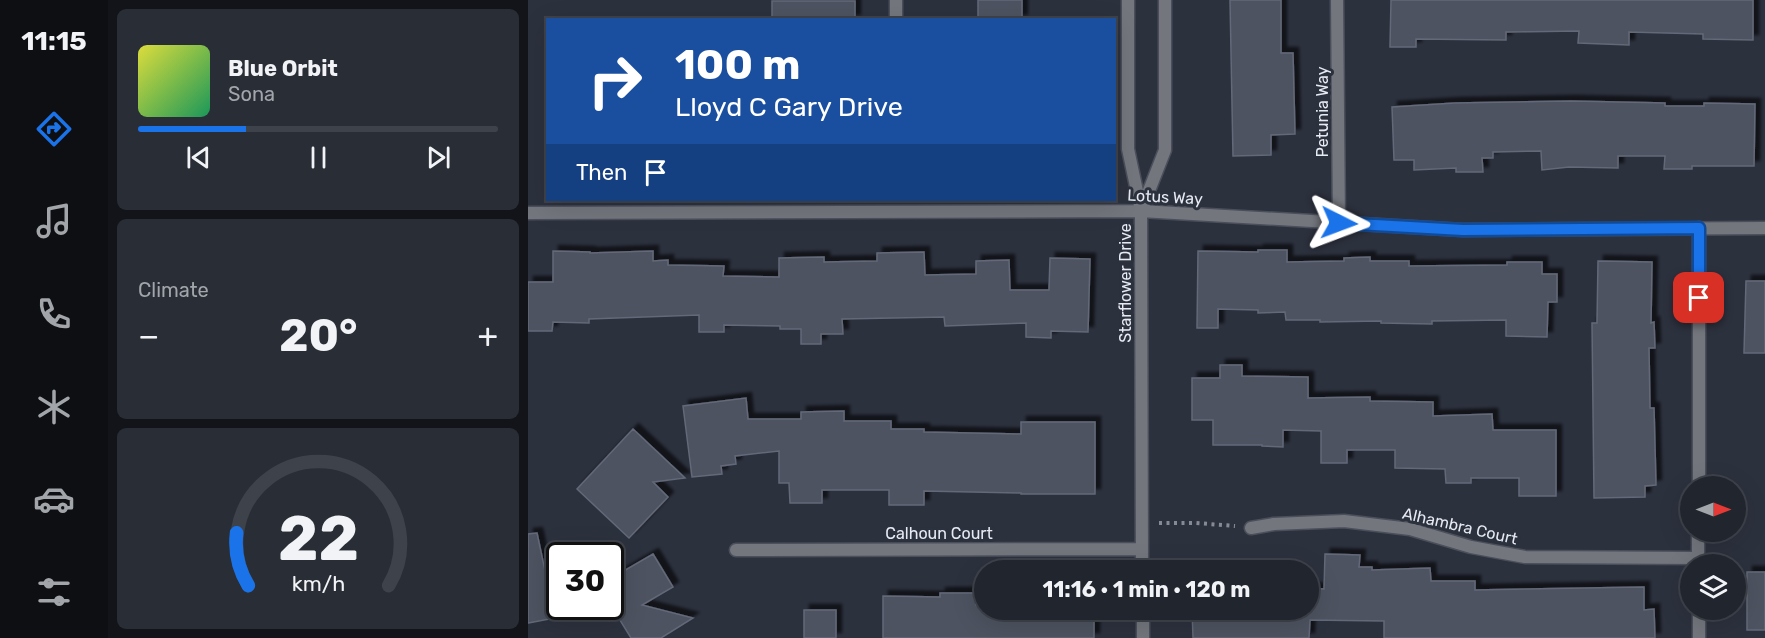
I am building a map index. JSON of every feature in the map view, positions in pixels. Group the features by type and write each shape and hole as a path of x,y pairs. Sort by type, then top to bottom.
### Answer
{"street":[{"path":"896,0 896,18"},
{"path":"1128,0 1128,149 1141,211"},
{"name":"Starflower Drive","path":"1142,560 1141,211 1165,150 1165,0"},
{"name":"Petunia Way","path":"1337,0 1339,223"},
{"name":"Lotus Way","path":"528,213 897,206 1141,211 1463,230 1765,228"},
{"path":"1698,476 1699,228"},
{"name":"Alhambra Court","path":"1251,528 1275,524 1344,521 1410,529 1471,546 1525,557 1680,561"},
{"name":"Calhoun Court","path":"736,550 1142,549"},
{"path":"1143,620 1143,638"},
{"path":"1699,620 1699,638"}],"path":[{"path":"1142,522 1196,523 1251,528"}],"building":[{"path":"978,0 1022,0 1022,18 978,18"},
{"path":"1230,0 1281,0 1281,53 1293,53 1295,134 1271,135 1271,155 1233,156"},
{"path":"1391,0 1753,0 1753,40 1703,39 1703,34 1629,32 1629,45 1578,43 1579,31 1506,32 1506,40 1416,39 1416,47 1390,47"},
{"path":"772,1 855,1 855,18 772,18"},
{"path":"1571,101 1665,103 1665,106 1704,106 1704,103 1755,104 1754,166 1692,166 1692,169 1664,169 1665,156 1618,156 1618,168 1569,167 1542,170 1541,151 1493,152 1493,158 1482,158 1483,172 1456,172 1456,168 1414,170 1414,160 1394,160 1392,107 1455,103"},
{"path":"1258,250 1287,250 1287,262 1344,261 1344,258 1370,257 1370,261 1409,261 1409,266 1507,265 1507,262 1542,262 1542,274 1557,274 1557,302 1548,302 1547,337 1506,336 1506,320 1432,321 1432,324 1381,323 1381,321 1320,322 1320,320 1286,320 1285,312 1258,313 1258,310 1218,309 1218,328 1197,328 1198,251 1258,252"},
{"path":"553,251 590,253 653,251 653,261 668,260 668,265 724,266 723,276 779,277 779,258 824,257 824,262 877,261 877,253 924,252 925,275 976,274 976,261 1009,260 1010,290 1049,290 1050,258 1090,259 1088,332 1051,331 1051,338 1026,337 1026,323 945,326 944,317 842,319 843,334 821,334 821,344 801,344 801,329 780,329 780,326 724,325 724,332 699,332 699,315 589,319 589,323 553,322 552,331 528,331 528,282 553,282"},
{"path":"1598,261 1652,262 1651,323 1654,322 1655,348 1649,348 1650,408 1654,408 1656,485 1645,486 1645,497 1594,498 1592,323 1597,323"},
{"path":"1746,281 1765,281 1765,353 1744,353"},
{"path":"1220,365 1242,365 1242,376 1308,377 1308,398 1370,397 1370,401 1433,402 1433,416 1492,414 1493,430 1556,430 1556,496 1519,496 1519,478 1471,478 1471,483 1446,483 1445,469 1395,468 1395,450 1347,450 1347,463 1321,463 1321,431 1283,430 1283,447 1213,445 1213,420 1192,420 1192,378 1220,378"},
{"path":"746,398 748,419 801,419 801,412 844,411 844,421 891,421 891,429 924,429 924,432 1021,434 1021,422 1095,422 1095,494 924,491 924,505 889,505 889,490 822,490 822,503 790,503 789,483 779,483 779,451 735,456 736,464 721,466 722,474 692,477 683,406"},
{"path":"633,429 685,478 653,482 668,497 629,538 577,489"},
{"path":"537,533 546,576 546,620 528,623 528,534"},
{"path":"653,554 673,587 642,605 693,618 661,638 631,638 620,620 624,620 624,571"},
{"path":"1325,554 1360,555 1359,567 1372,567 1372,570 1430,568 1431,581 1475,581 1475,590 1644,587 1644,610 1654,609 1655,638 1384,638 1384,621 1310,620 1319,620 1319,589 1324,589"},
{"path":"1747,572 1765,572 1765,630 1747,630"},
{"path":"940,593 974,593 974,620 1094,620 1094,638 883,638 883,596 940,597"},
{"path":"804,610 836,610 836,638 804,638"},
{"path":"1192,620 1310,620 1309,638 1193,638"}],"route":[{"path":"1339,223 1463,230 1699,228 1699,298"}]}
